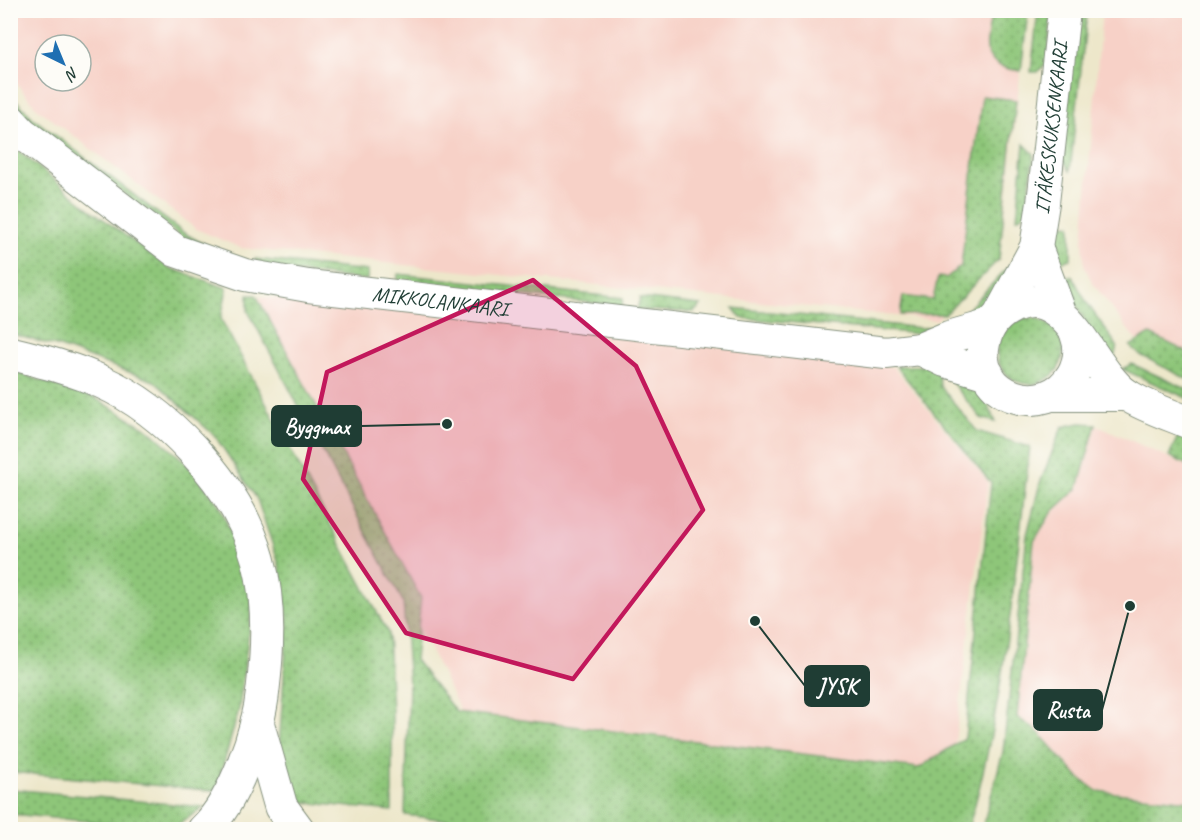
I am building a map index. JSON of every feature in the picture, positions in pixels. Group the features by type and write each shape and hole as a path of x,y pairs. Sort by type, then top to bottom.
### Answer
{"highway":[{"path":"10,353 102,382 160,418 212,470 246,523 258,557 266,597 268,633 266,666 257,722 226,802 204,830"},
{"path":"257,722 281,807 298,830"}],"street":[{"name":"ITÄKESKUKSENKAARI","path":"996,318 1036,247 1064,10"},
{"name":"MIKKOLANKAARI","path":"10,120 22,133 176,251 244,275 308,286 886,353 920,349 996,318"},
{"name":"ITÄKESKUKSENKAARI","path":"1036,247 1067,321 1110,379 1126,395 1190,423"},
{"path":"1020,303 1041,303 1067,321 1080,348 1077,367 1067,384 1052,395 1030,399 1009,395 997,386 988,374 982,352 987,330 996,318 1020,303"},
{"path":"920,349 945,362 988,374"},
{"name":"ITÄKESKUKSENKAARI","path":"1052,395 1126,395"}],"highlighted area":[{"path":"533,280 636,366 703,510 573,679 406,633 303,479 327,372"}],"shaded area":[{"path":"10,11 1027,11 999,260 936,320 241,248 196,229 37,108 11,77"},
{"path":"1102,11 1189,11 1189,367 1135,339 1092,282 1084,265 1083,240"},
{"path":"259,297 401,309 893,367 988,482 951,774 464,719"},
{"path":"1097,425 1189,467 1189,800 1097,790 1079,777 1038,730 1018,716 1035,541 1052,514 1079,488"}],"green space":[{"path":"992,11 1028,11 1021,71 1007,68 990,59 987,44"},
{"path":"1038,11 1052,11 1047,62 1038,72 1031,72"},
{"path":"1077,12 1087,13 1070,171 1061,156"},
{"path":"10,94 33,118 184,233 204,244 204,254 11,108"},
{"path":"982,96 1016,100 999,259 945,314 900,315 903,296 933,300 938,277 946,278 961,266"},
{"path":"10,144 90,209 169,268 227,288 221,319 388,633 392,711 392,811 290,801 279,748 288,619 279,564 257,499 215,436 154,381 60,347 11,334"},
{"path":"1024,144 1034,154 1026,213 1017,218"},
{"path":"1054,222 1071,225 1071,259 1059,262"},
{"path":"255,259 368,271 367,280 254,267"},
{"path":"1010,265 992,302 978,313 956,322"},
{"path":"398,274 623,298 622,306 397,282"},
{"path":"1072,276 1087,303 1117,346 1113,362 1096,342 1062,277"},
{"path":"248,295 256,295 421,598 415,660 456,712 919,768 965,738 991,483 896,366 938,366 940,386 977,431 1030,447 1000,687 981,782 968,829 535,830 405,815 409,685 403,602 248,311"},
{"path":"640,298 701,305 694,312 637,310"},
{"path":"733,308 921,328 938,327 920,334 741,318"},
{"path":"1023,318 1037,318 1049,323 1058,332 1063,351 1061,364 1054,375 1037,384 1023,384 1011,379 1002,370 997,358 997,344 1002,332 1011,323"},
{"path":"1150,334 1189,353 1189,380 1140,355 1130,346"},
{"path":"1132,364 1189,390 1189,399 1122,369"},
{"path":"11,371 95,398 149,430 183,460 219,504 241,558 252,606 239,709 216,791 11,772"},
{"path":"951,374 971,380 984,398 996,422 981,418 953,384"},
{"path":"1080,423 1096,424 1078,488 1051,513 1034,541 1017,717 1037,731 1078,777 1097,791 1189,801 1189,829 982,829 1003,752 1027,535 1040,483 1062,427"},
{"path":"1180,432 1189,436 1189,466 1169,456"},
{"path":"10,789 204,807 171,829 11,814"}],"place":[{"name":"Byggmax","path":"447,424"},
{"name":"Rusta","path":"1130,606"},
{"name":"JYSK","path":"755,621"}]}
